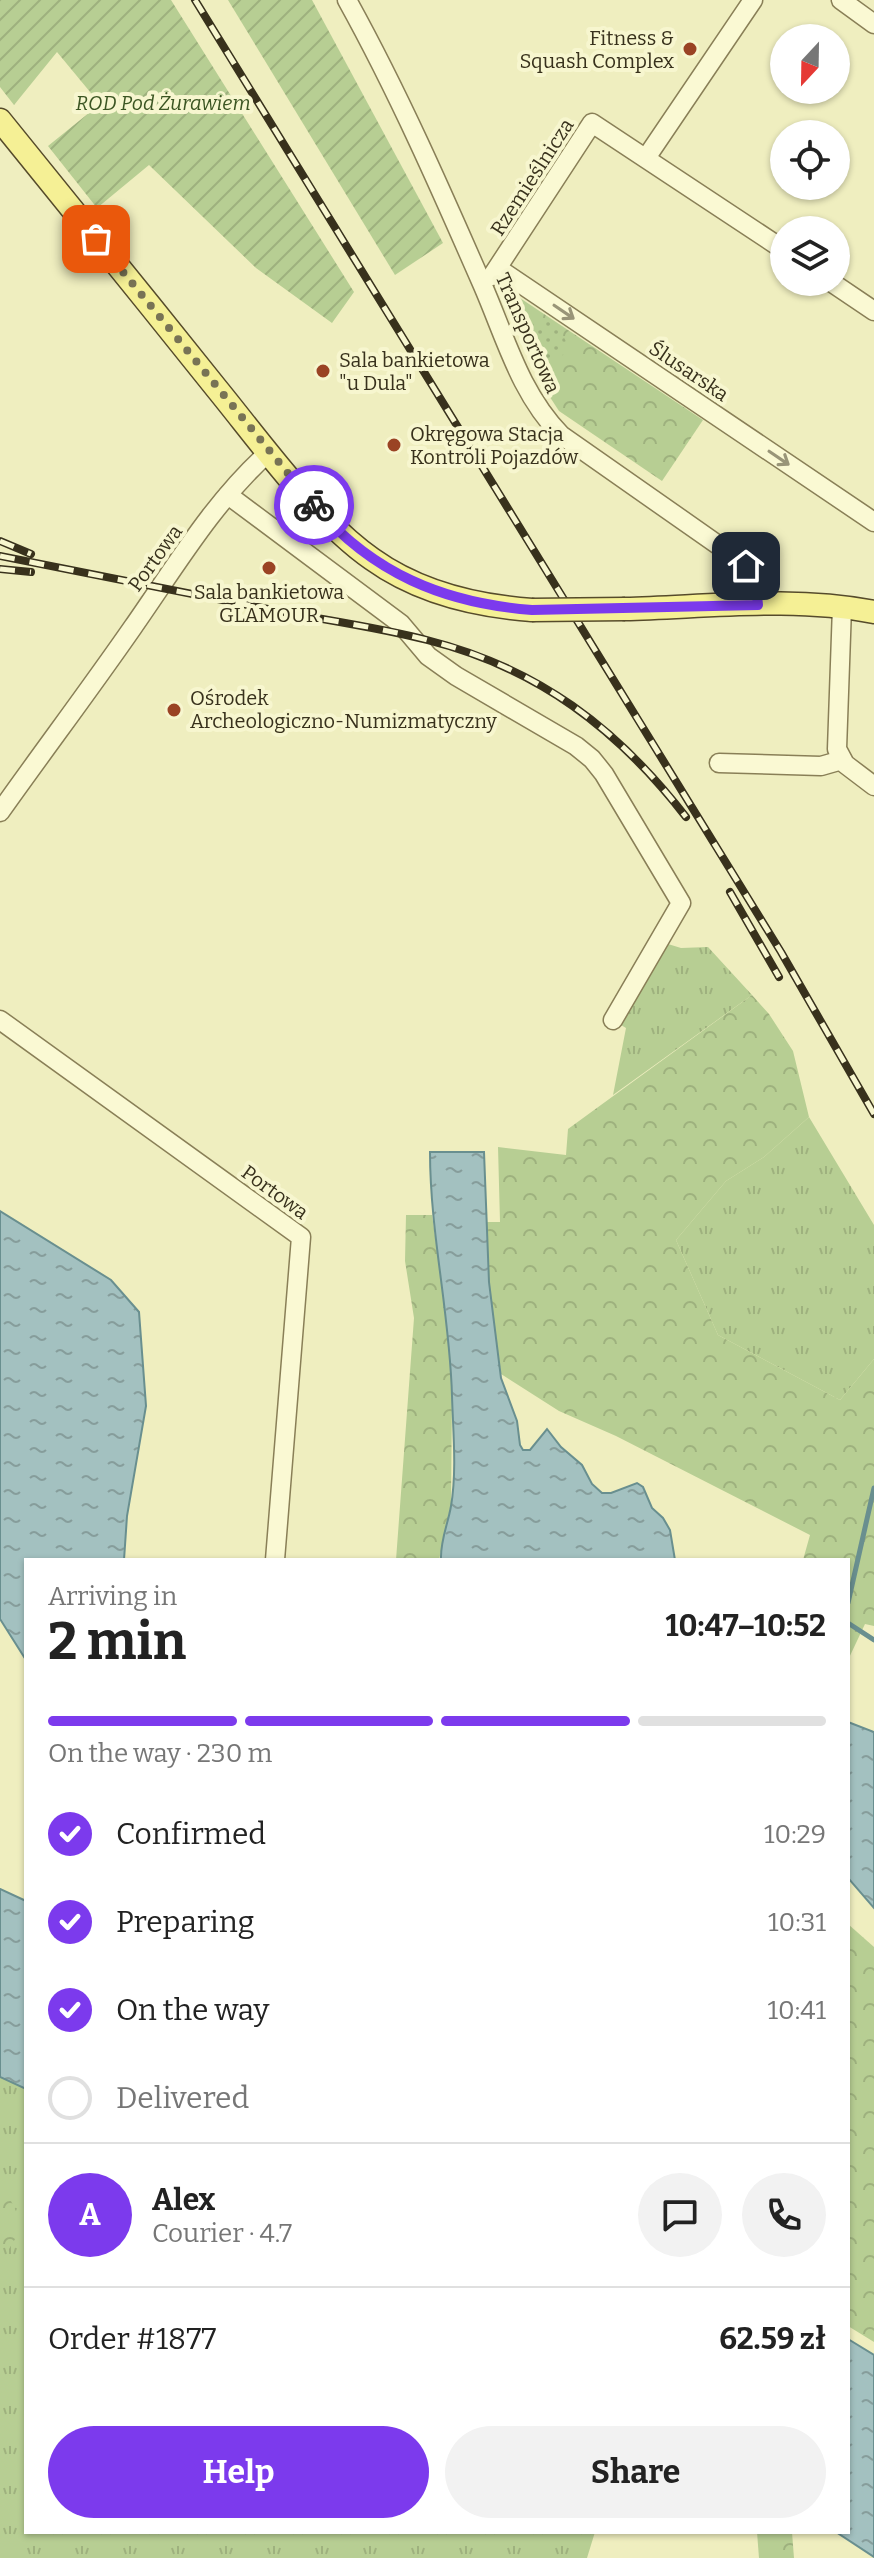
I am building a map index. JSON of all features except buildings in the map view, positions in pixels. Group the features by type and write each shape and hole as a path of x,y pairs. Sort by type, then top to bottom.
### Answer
{"main road":[{"path":"0,120 269,452 346,539 400,577 465,600 532,610 758,605 842,607 874,612"}],"street":[{"name":"Transportowa","path":"347,0 411,128 483,286 529,397 561,435 738,559 752,574 758,605"},
{"path":"646,158 753,0"},
{"path":"841,0 874,24"},
{"name":"Rzemieślnicza","path":"499,269 592,123 770,241"},
{"path":"483,286 499,269"},
{"name":"Ślusarska","path":"499,269 874,522"},
{"path":"850,295 874,311"},
{"name":"Portowa","path":"0,812 228,495 269,452"},
{"path":"228,495 401,624 437,663 576,746 604,774 681,903 613,1020"},
{"path":"842,607 837,749 842,760 874,786"},
{"path":"719,763 821,766 842,760"},
{"name":"Portowa","path":"0,1020 301,1237 275,1558"}],"green space":[{"name":"ROD Pod Żurawiem","path":"0,0 171,0 354,292 332,323 256,268 149,165 97,208 48,146 100,104 57,52 14,105 0,87"},
{"path":"228,0 312,0 443,243 395,275"},
{"path":"520,298 703,420 662,481 559,411 544,388 508,302"},
{"path":"538,319 557,327 567,345 563,355 549,362 538,355 532,343 531,330"},
{"path":"668,944 681,948 708,947 752,995 613,1095 626,1028 621,1025"},
{"path":"752,995 769,1014 793,1051 809,1117 764,1157 726,1181 676,1240 718,1335 840,1400 874,1359 874,1626 865,1624 850,1656 850,1558 804,1558 810,1535 616,1436 559,1411 501,1374 489,1282 486,1222 500,1222 498,1147 566,1155 568,1129"},
{"path":"809,1117 874,1225 874,1359 840,1400 718,1335 676,1240 726,1181 764,1157"},
{"path":"406,1215 432,1215 449,1334 452,1394 451,1504 439,1558 396,1558 414,1318 405,1261"},
{"path":"850,1926 874,1947 874,2342 850,2327"},
{"path":"0,2077 24,2088 24,2534 594,2534 587,2558 0,2558"},
{"path":"0,2178 23,2226 9,2249 0,2245"},
{"path":"757,2534 792,2534 794,2558 759,2558"}],"water":[{"path":"430,1152 484,1152 489,1282 501,1378 517,1421 523,1450 530,1450 547,1429 561,1447 582,1465 592,1484 602,1493 611,1493 637,1483 643,1487 652,1508 670,1530 675,1558 441,1558 453,1493 454,1451 448,1335"},
{"path":"0,1211 111,1280 139,1312 146,1406 127,1516 124,1558 24,1558 24,1657 0,1619"},
{"path":"850,1723 874,1732 874,1908 850,1880"},
{"path":"0,1889 24,1900 24,2088 0,2077"},
{"path":"850,2340 874,2355 874,2557 839,2534 850,2534"}],"waterway":[{"path":"850,1594 874,1488"},
{"path":"850,1624 874,1640"}],"railway":[{"path":"195,0 781,952 874,1114"},
{"path":"0,541 31,554"},
{"path":"0,556 389,631 467,652 540,685 603,729 660,785 686,817"},
{"path":"0,569 31,572"},
{"path":"730,892 779,977"}],"way so far":[{"path":"96,239 314,505"}],"place":[{"name":"Fitness & Squash Complex","path":"690,49"},
{"name":"Sala bankietowa \"u Dula\"","path":"323,371"},
{"name":"Okręgowa Stacja Kontroli Pojazdów","path":"394,445"},
{"name":"Sala bankietowa GLAMOUR","path":"269,568"},
{"name":"Ośrodek Archeologiczno-Numizmatyczny","path":"174,710"}],"route":[{"path":"314,505 346,539 400,577 465,600 503,608 758,605 756,585 746,566"}]}
